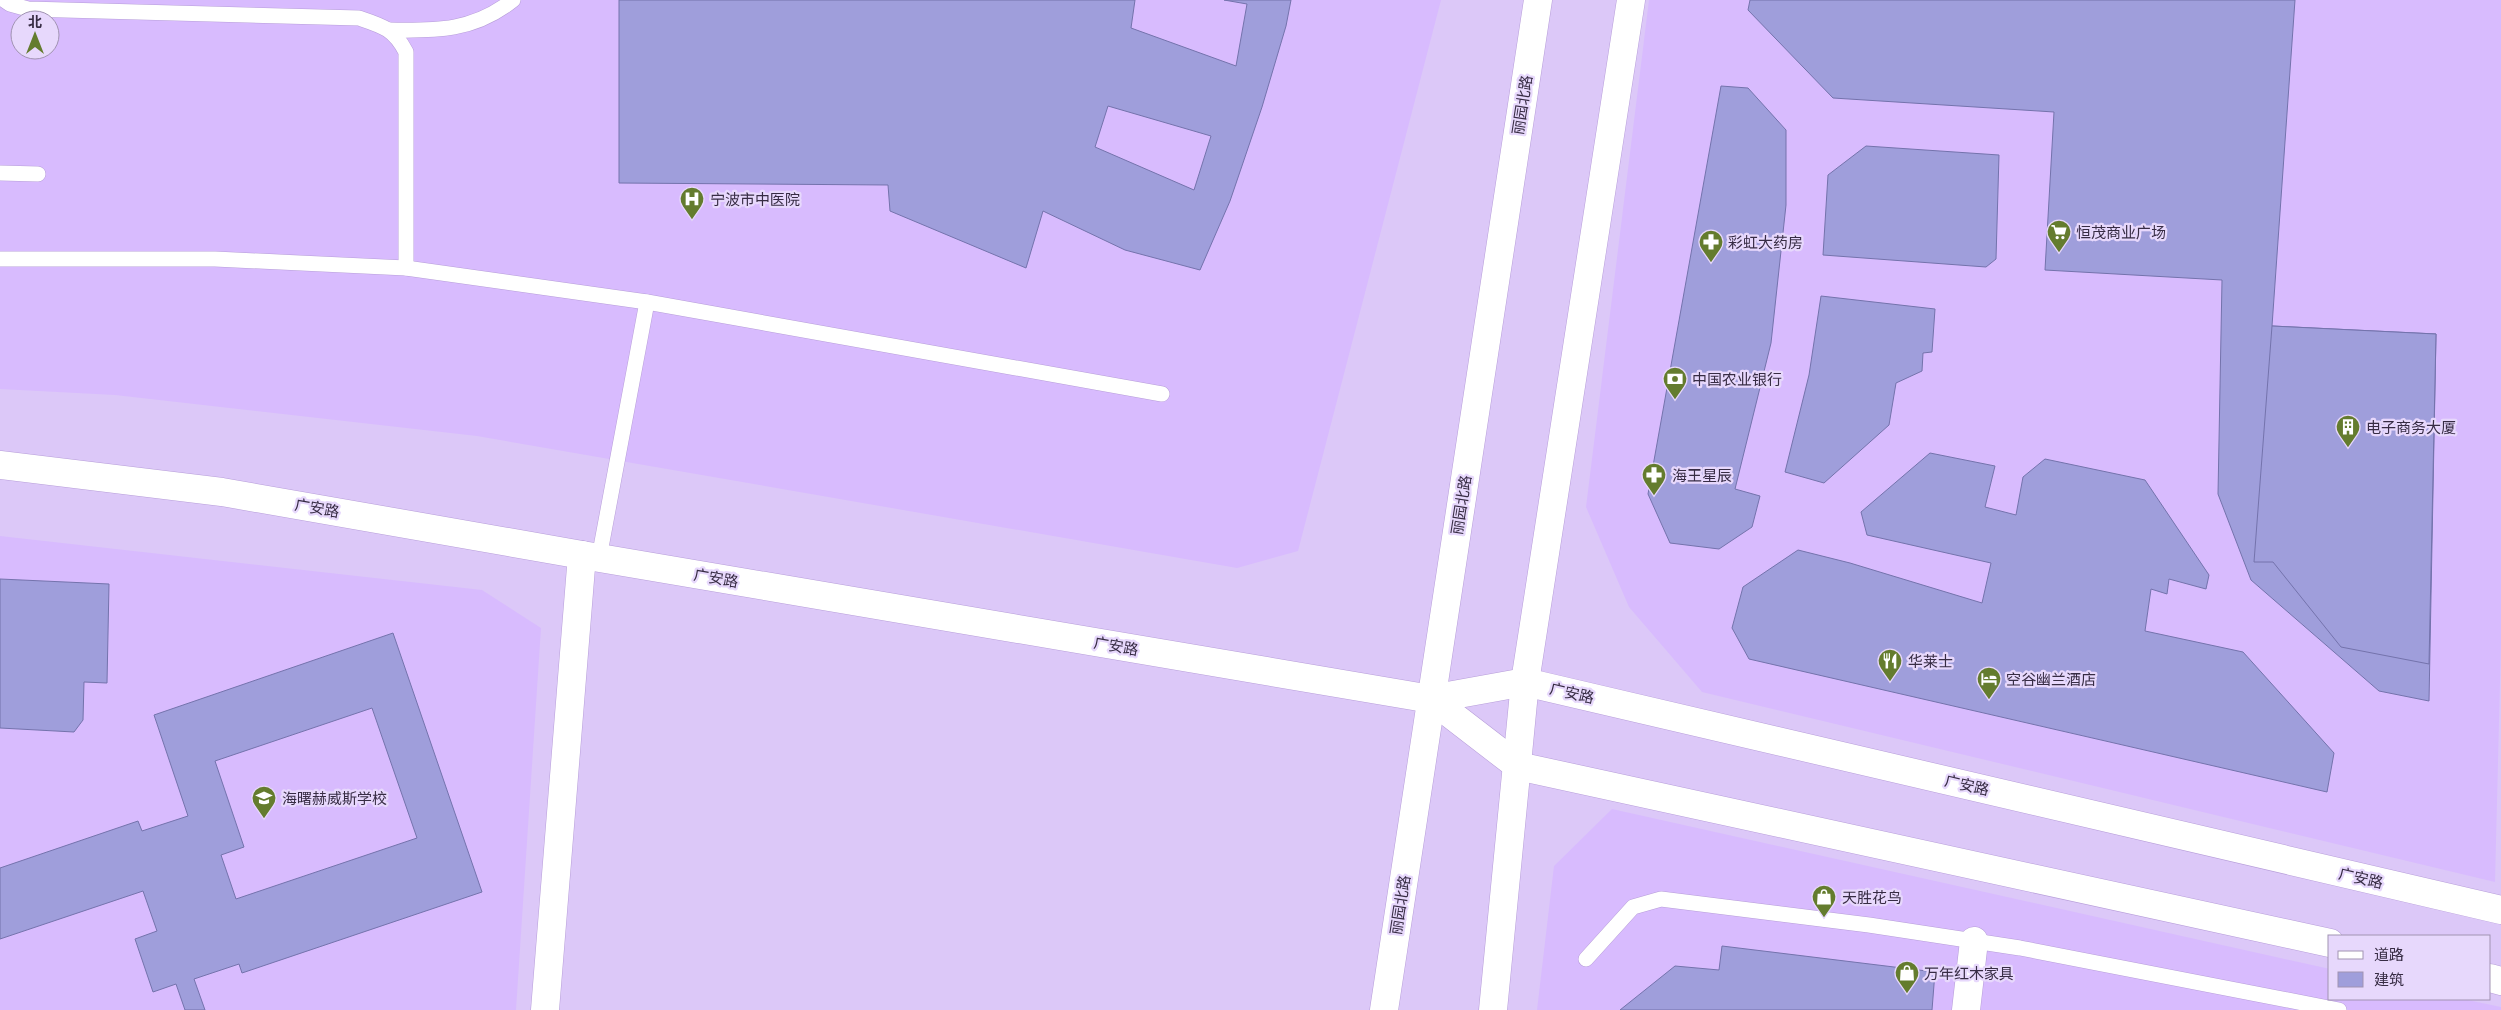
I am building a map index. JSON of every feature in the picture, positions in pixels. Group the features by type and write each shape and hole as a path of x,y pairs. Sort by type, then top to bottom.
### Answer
{"street":[{"name":"丽园北路","path":"1384,1010 1538,0"},
{"path":"1493,1010 1526,682 1631,0"},
{"name":"广安路","path":"0,465 222,492 590,557 1431,699 1526,682 2501,910"},
{"path":"545,1010 590,557"},
{"name":"广安路","path":"1431,699 1518,766 2328,943"},
{"path":"1966,1010 1974,940"}],"lane":[{"path":"4,0 10,4 28,9 359,18 382,25 390,30 398,36 406,52 406,268"},
{"path":"390,30 438,31 496,14 513,0"},
{"path":"0,173 38,174"},
{"path":"0,259 215,259 406,268 647,302 1162,394"},
{"path":"590,557 647,302"},
{"path":"1586,959 1633,907 1661,899 1974,940 2339,1010"}],"shaded area":[{"name":"宁波市中医院","path":"0,0 1441,0 1298,551 1237,568 477,436 115,395 0,389"},
{"name":"恒茂商业广场","path":"1649,0 2501,0 2501,642 2495,882 1702,692 1629,607 1586,507"},
{"name":"海曙赫威斯学校","path":"0,536 482,590 541,628 516,1010 0,1010"},
{"name":"天胜花鸟","path":"1612,809 2328,969 2328,1000 2468,1000 2501,1007 2501,1010 1537,1010 1554,866"}],"building":[{"path":"619,0 1135,0 1131,28 1236,66 1247,4 1224,0 1291,0 1286,26 1262,107 1230,201 1200,270 1125,250 1043,211 1026,268 890,211 888,185 619,183","holes":["1108,106 1211,136 1194,190 1095,147"]},
{"path":"1750,0 2295,0 2272,326 2436,334 2429,701 2379,691 2251,580 2218,494 2222,280 2045,270 2054,112 1833,98 1748,10"},
{"path":"1721,86 1748,88 1786,130 1786,205 1771,343 1735,489 1760,496 1752,527 1719,549 1670,543 1648,494"},
{"path":"1866,146 1999,155 1996,259 1986,267 1823,255 1828,175"},
{"path":"1821,296 1935,309 1932,352 1923,353 1922,371 1896,383 1889,425 1824,483 1785,472 1809,375"},
{"name":"电子商务大厦","path":"2272,326 2436,334 2429,664 2341,647 2273,562 2254,562"},
{"path":"1930,453 1995,466 1985,507 2016,515 2023,477 2045,459 2145,480 2209,575 2206,589 2169,579 2167,594 2151,589 2145,631 2243,652 2334,753 2327,792 1749,659 1732,628 1743,587 1798,550 1850,563 1982,603 1991,563 1867,535 1861,512"},
{"path":"0,579 109,584 107,683 84,682 83,720 74,732 0,728"},
{"path":"393,633 482,892 242,973 239,964 194,979 205,1010 185,1010 176,984 153,992 135,939 157,931 143,891 0,939 0,868 138,821 142,831 188,816 154,715","holes":["372,708 417,838 236,899 221,855 244,847 215,761"]},
{"path":"1722,946 1935,972 1932,1010 1620,1010 1675,966 1719,970"}],"place":[{"name":"宁波市中医院","path":"692,220"},
{"name":"恒茂商业广场","path":"2059,253"},
{"name":"彩虹大药房","path":"1711,263"},
{"name":"中国农业银行","path":"1675,400"},
{"name":"电子商务大厦","path":"2348,448"},
{"name":"海王星辰","path":"1654,496"},
{"name":"华莱士","path":"1890,682"},
{"name":"空谷幽兰酒店","path":"1989,700"},
{"name":"海曙赫威斯学校","path":"264,819"},
{"name":"天胜花鸟","path":"1824,918"},
{"name":"万年红木家具","path":"1907,994"}]}
